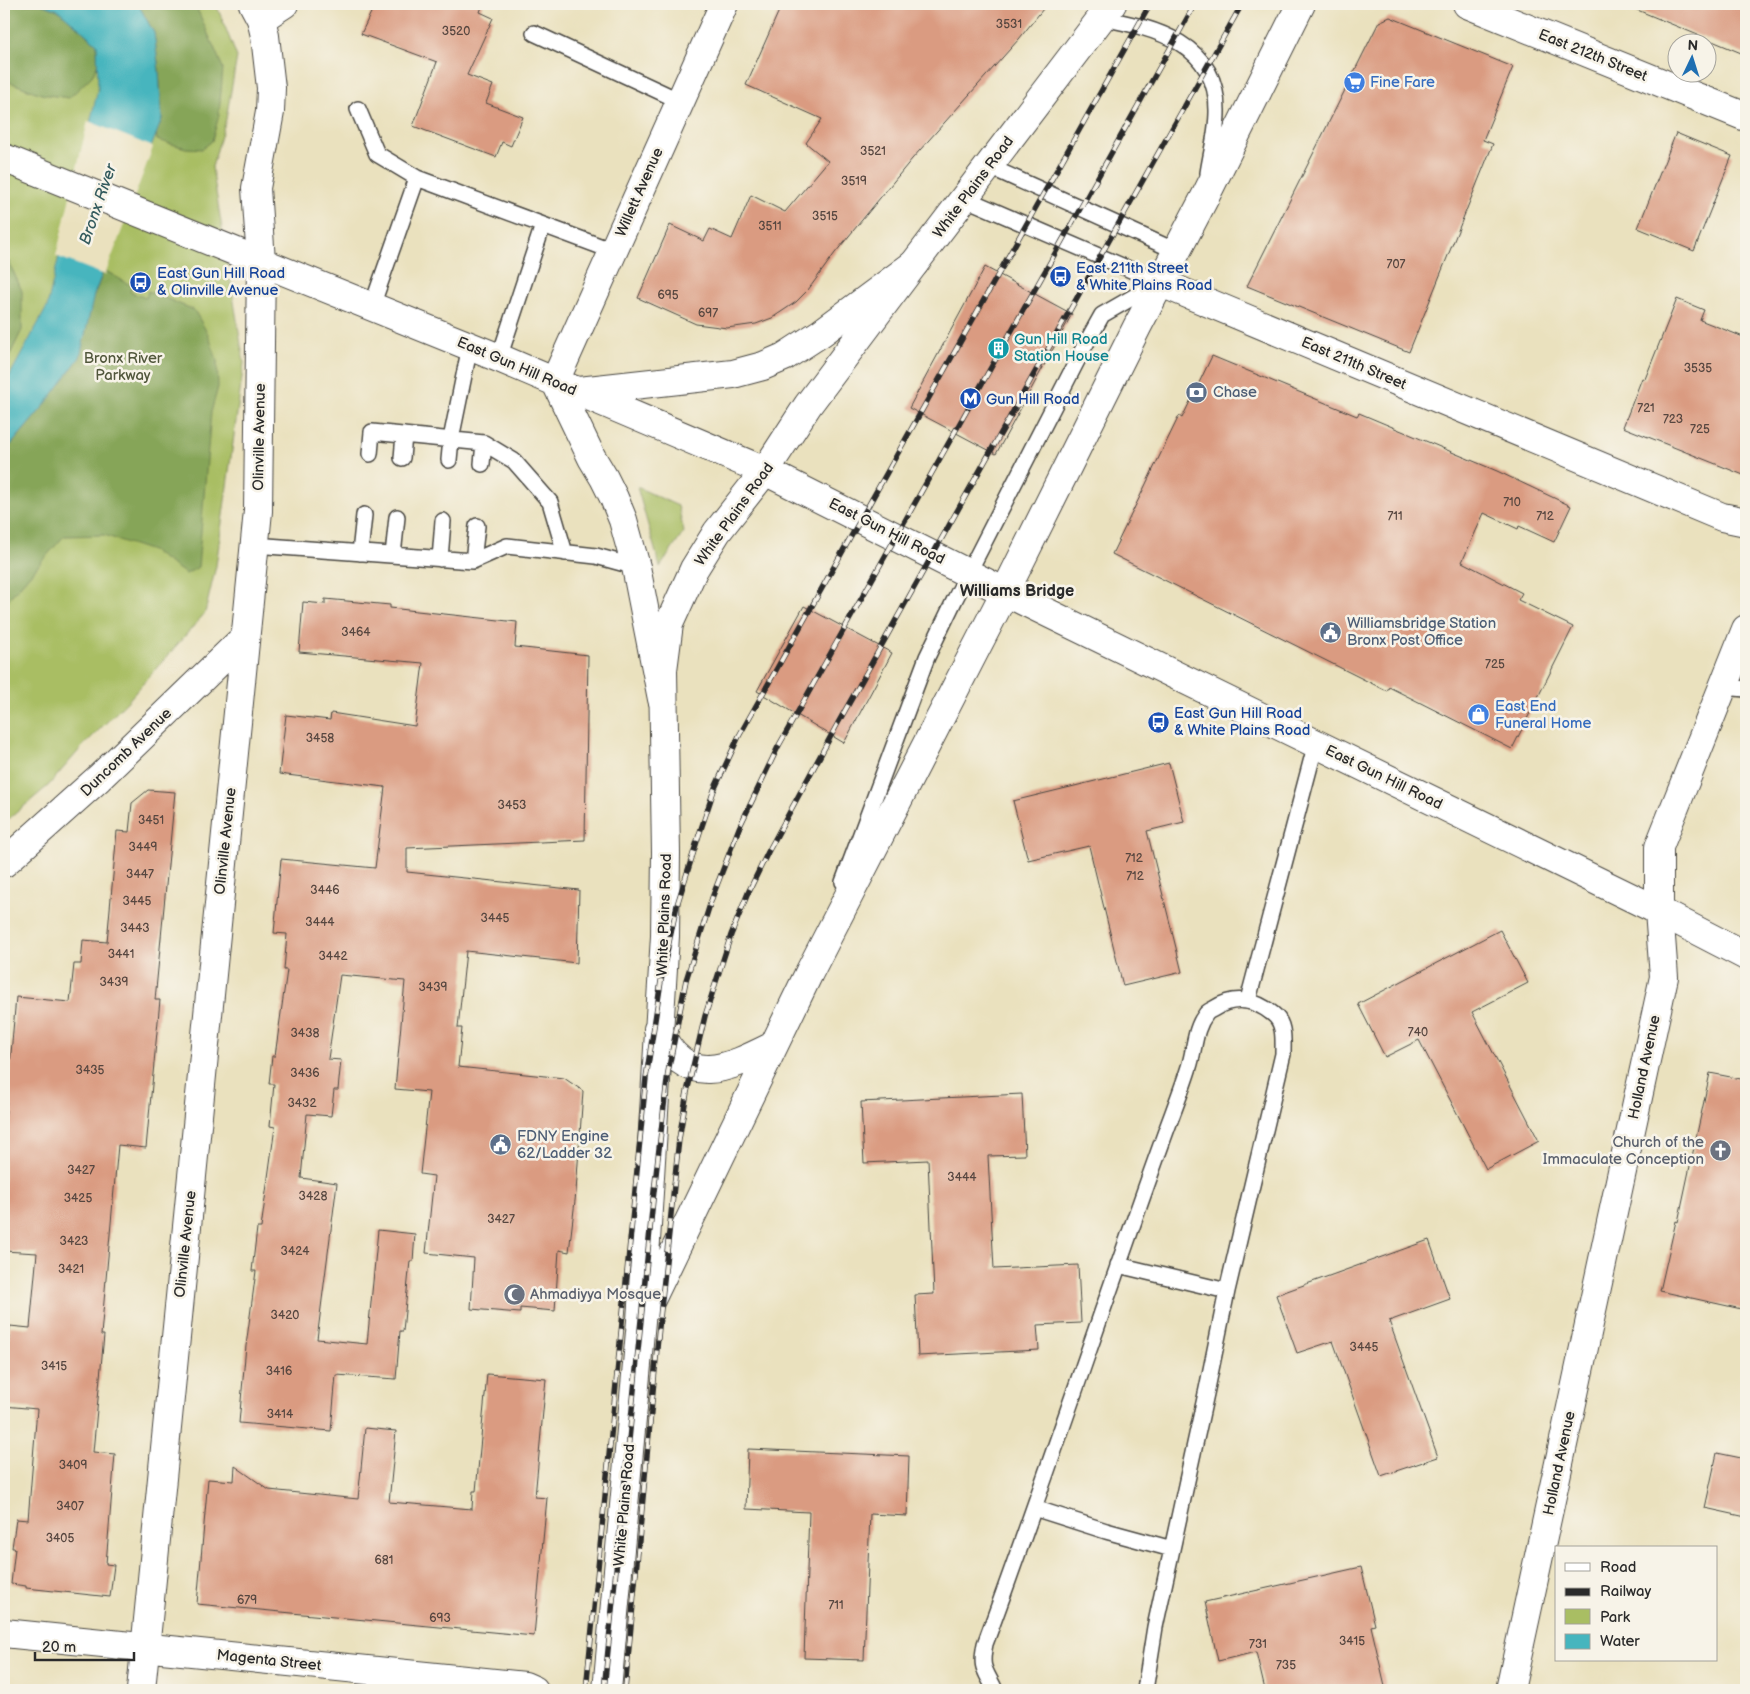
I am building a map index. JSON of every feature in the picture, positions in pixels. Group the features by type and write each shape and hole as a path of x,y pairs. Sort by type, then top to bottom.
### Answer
{"main road":[{"name":"Olinville Avenue","path":"141,1690 258,511 261,261 256,188 270,112 271,88 268,52 257,12 284,4"},
{"name":"Willett Avenue","path":"566,386 613,251 724,4"},
{"name":"White Plains Road","path":"641,1321 773,1046 1005,592 1301,4"},
{"name":"East 212th Street","path":"1467,4 1746,117"},
{"name":"White Plains Road","path":"607,1690 641,1321 666,897 662,699 668,624 684,590 717,532 765,471 808,405 1106,11"},
{"name":"East Gun Hill Road","path":"4,158 470,346 765,471 969,572 1005,592 1659,911 1746,956"},
{"path":"662,699 636,567 623,520 604,478 592,458 566,386 733,374 763,366 784,357 822,333 914,264"},
{"name":"East 211th Street","path":"1160,282 1722,517 1746,522"},
{"name":"Holland Avenue","path":"1510,1690 1664,976 1659,911 1659,847 1735,688 1746,629"},
{"name":"Duncomb Avenue","path":"4,863 99,778 245,637"},
{"path":"658,1030 664,1043 674,1054 688,1064 704,1069 735,1065 773,1046"},
{"name":"Magenta Street","path":"4,1633 525,1686 534,1690"}],"lane":[{"name":"White Plains Road","path":"1106,11 1170,37 1193,52 1208,72 1214,86 1217,113 1205,196"},
{"path":"534,33 680,101"},
{"path":"358,109 377,154 416,178 613,251"},
{"path":"988,166 1176,251"},
{"path":"372,306 416,178"},
{"name":"East 211th Street","path":"964,198 1160,282"},
{"path":"499,358 543,225"},
{"name":"White Plains Road","path":"810,973 918,678 969,572 1102,315 1160,282"},
{"path":"449,460 451,439 470,346"},
{"path":"370,454 372,432 484,443 514,460 550,502 565,553"},
{"path":"402,458 404,435"},
{"path":"482,464 484,443"},
{"path":"360,553 364,515"},
{"path":"394,556 397,517"},
{"path":"440,559 443,521"},
{"path":"473,561 476,526"},
{"path":"254,545 473,561 507,546 596,556 636,567"},
{"path":"1248,1000 1316,743"},
{"path":"995,1690 985,1672 982,1660 985,1644 1190,1065 1197,1030 1206,1013 1219,1005 1232,1000 1248,1000 1264,1007 1278,1017 1283,1032 1283,1054 1227,1292 1208,1389 1155,1628 1145,1690"},
{"path":"1118,1265 1227,1292"},
{"path":"1034,1508 1106,1531 1172,1549"}],"green space":[{"name":"Bronx River Parkway","path":"4,4 216,4 237,57 226,119 212,167 244,363 216,566 205,613 126,703 82,747 48,786 4,823"},
{"path":"4,4 41,4 58,10 97,44 98,64 92,76 69,98 41,94 4,80"},
{"path":"138,4 193,4 198,11 223,68 219,115 212,141 202,149 186,148 157,140 156,132 162,119 154,33"},
{"path":"4,259 9,262 22,291 22,330 4,367"},
{"path":"104,270 132,286 130,292 146,298 148,291 194,310 208,334 217,360 218,387 211,412 198,567 186,574 152,551 104,535 64,536 4,604 4,453 44,406"},
{"path":"637,487 678,506 684,532 660,567"}],"water":[{"name":"Bronx River","path":"41,4 138,4 154,33 162,119 94,295 80,357 44,406 4,453 4,386 47,307 98,89 97,44 58,10"}],"pier":[{"path":"88,121 153,147 105,275 56,256"}],"building":[{"path":"375,4 483,4 480,12 493,18 467,75 493,85 486,103 523,117 511,146 502,142 496,157 413,126 437,62 361,34"},
{"path":"782,4 1047,4 1019,39 912,159 835,253 808,290 796,302 772,318 756,324 727,328 696,324 638,298 670,225 704,241 710,229 732,239 751,195 785,212 828,161 806,143 822,119 746,85"},
{"path":"1623,4 1746,4 1746,55 1718,43 1718,32 1691,32"},
{"path":"1390,17 1513,67 1483,140 1493,144 1409,352 1247,286 1379,22"},
{"path":"1676,133 1732,156 1694,251 1638,228"},
{"name":"Gun Hill Road Station House","path":"985,267 1072,314 996,454 909,408"},
{"path":"1677,299 1704,310 1700,320 1746,338 1746,476 1623,427 1642,378 1645,379"},
{"path":"1212,356 1357,416 1359,413 1497,471 1571,506 1554,542 1519,526 1518,529 1484,513 1462,562 1522,593 1518,600 1573,627 1512,749 1389,687 1387,691 1112,554 1179,416 1182,418"},
{"path":"325,599 390,605 390,608 517,622 515,647 588,655 585,840 407,848 407,872 579,890 577,963 466,951 458,1028 462,1028 458,1067 564,1078 583,1091 576,1192 569,1252 559,1250 555,1311 520,1308 520,1313 471,1309 474,1258 426,1253 434,1176 420,1174 429,1092 395,1089 405,981 340,975 328,1059 341,1060 338,1090 334,1090 331,1116 307,1114 301,1178 337,1183 317,1339 367,1344 378,1230 415,1234 413,1261 410,1261 403,1331 400,1331 396,1379 336,1375 331,1431 239,1423 246,1346 256,1271 252,1271 257,1228 261,1228 275,1127 270,1126 274,1084 269,1084 272,1056 275,1056 287,970 284,970 287,934 274,933 281,859 375,868 385,787 279,774 286,715 330,720 331,713 415,726 423,663 299,652 303,602 325,604"},
{"path":"804,606 892,653 844,743 757,691"},
{"path":"1169,763 1184,822 1147,831 1182,972 1123,986 1089,846 1028,860 1013,801"},
{"path":"148,790 175,792 155,1000 160,1000 146,1148 118,1145 101,1335 104,1335 93,1452 115,1454 106,1564 114,1565 110,1597 26,1588 26,1586 11,1584 15,1548 12,1548 16,1519 28,1520 37,1409 4,1406 4,1397 10,1326 30,1328 37,1253 4,1251 4,1133 16,997 70,1002 74,964 81,964 83,940 107,942 117,831 129,832 132,803"},
{"path":"1500,930 1528,983 1472,1012 1539,1141 1486,1169 1419,1040 1385,1057 1358,1004"},
{"name":"Church of the Immaculate Conception","path":"1710,1073 1746,1080 1746,1310 1660,1291 1676,1221 1678,1222"},
{"path":"1022,1094 1025,1155 988,1156 994,1269 1078,1265 1081,1323 1037,1325 1039,1350 918,1356 915,1295 934,1294 928,1160 864,1163 861,1102"},
{"path":"1429,1240 1450,1299 1389,1321 1438,1457 1381,1476 1333,1341 1297,1353 1276,1295"},
{"path":"487,1374 546,1379 535,1497 547,1498 534,1636 197,1604 208,1479 234,1481 235,1466 269,1490 358,1499 365,1428 396,1431 389,1502 472,1509 473,1491 476,1491"},
{"path":"748,1449 909,1456 907,1516 870,1514 864,1660 804,1658 809,1512 746,1509"},
{"path":"1717,1453 1746,1459 1746,1517 1705,1508"},
{"path":"1361,1567 1375,1625 1371,1626 1386,1690 1265,1690 1256,1652 1218,1661 1205,1602"}],"railway":[{"path":"586,1690 646,1078 662,975 677,905 714,790 739,736 1150,4"},
{"path":"604,1690 653,1200 668,1072 686,980 712,898 739,828 778,747 1195,4"},
{"path":"625,1690 659,1327 679,1139 687,1092 705,1016 731,935 748,893 768,852 838,723 1242,4"}],"place":[{"name":"Fine Fare","path":"1354,82"},
{"name":"East 211th Street & White Plains Road","path":"1060,277"},
{"name":"East Gun Hill Road & Olinville Avenue","path":"141,282"},
{"name":"Gun Hill Road Station House","path":"998,348"},
{"name":"Chase","path":"1197,392"},
{"name":"Gun Hill Road","path":"970,399"},
{"name":"Williamsbridge Station Bronx Post Office","path":"1331,632"},
{"name":"East End Funeral Home","path":"1479,715"},
{"name":"East Gun Hill Road & White Plains Road","path":"1158,722"},
{"name":"FDNY Engine 62/Ladder 32","path":"501,1145"},
{"name":"Church of the Immaculate Conception","path":"1720,1151"},
{"name":"Ahmadiyya Mosque","path":"514,1294"}],"district":[{"name":"Williams Bridge","path":"1017,590"}]}
